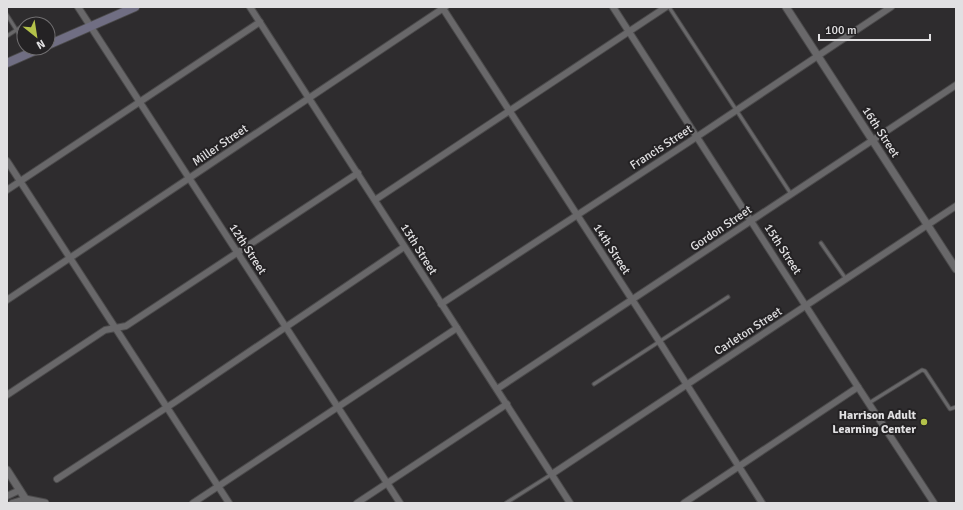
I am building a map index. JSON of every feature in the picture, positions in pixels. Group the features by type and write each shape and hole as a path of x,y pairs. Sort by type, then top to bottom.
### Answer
{"main road":[{"path":"56,42 135,7"},
{"path":"7,63 19,56"}],"street":[{"name":"12th Street","path":"78,7 400,503"},
{"name":"13th Street","path":"250,7 570,503"},
{"name":"Miller Street","path":"7,300 443,7"},
{"name":"14th Street","path":"443,7 762,503"},
{"name":"15th Street","path":"614,7 934,503"},
{"path":"375,200 668,7"},
{"name":"16th Street","path":"786,7 956,269"},
{"name":"Francis Street","path":"441,304 891,7"},
{"path":"7,190 260,22"},
{"name":"Gordon Street","path":"497,389 956,85"},
{"path":"7,161 228,503"},
{"path":"7,395 105,330 126,326 358,173"},
{"name":"Carleton Street","path":"552,474 956,206"},
{"path":"57,479 404,247"},
{"path":"193,503 457,328"},
{"path":"684,503 858,387"},
{"path":"357,503 507,404"},
{"path":"7,470 26,501"},
{"path":"7,496 20,490"},
{"path":"12,503 26,501 45,503"}],"lane":[{"path":"668,7 737,109 746,126 791,194"},
{"path":"7,15 16,30 7,36"},
{"path":"821,243 846,279"},
{"path":"594,384 728,297"},
{"path":"869,403 922,370 925,371 950,409 956,407"},
{"path":"506,503 552,474"}],"place":[{"name":"Harrison Adult Learning Center","path":"924,422"}]}
